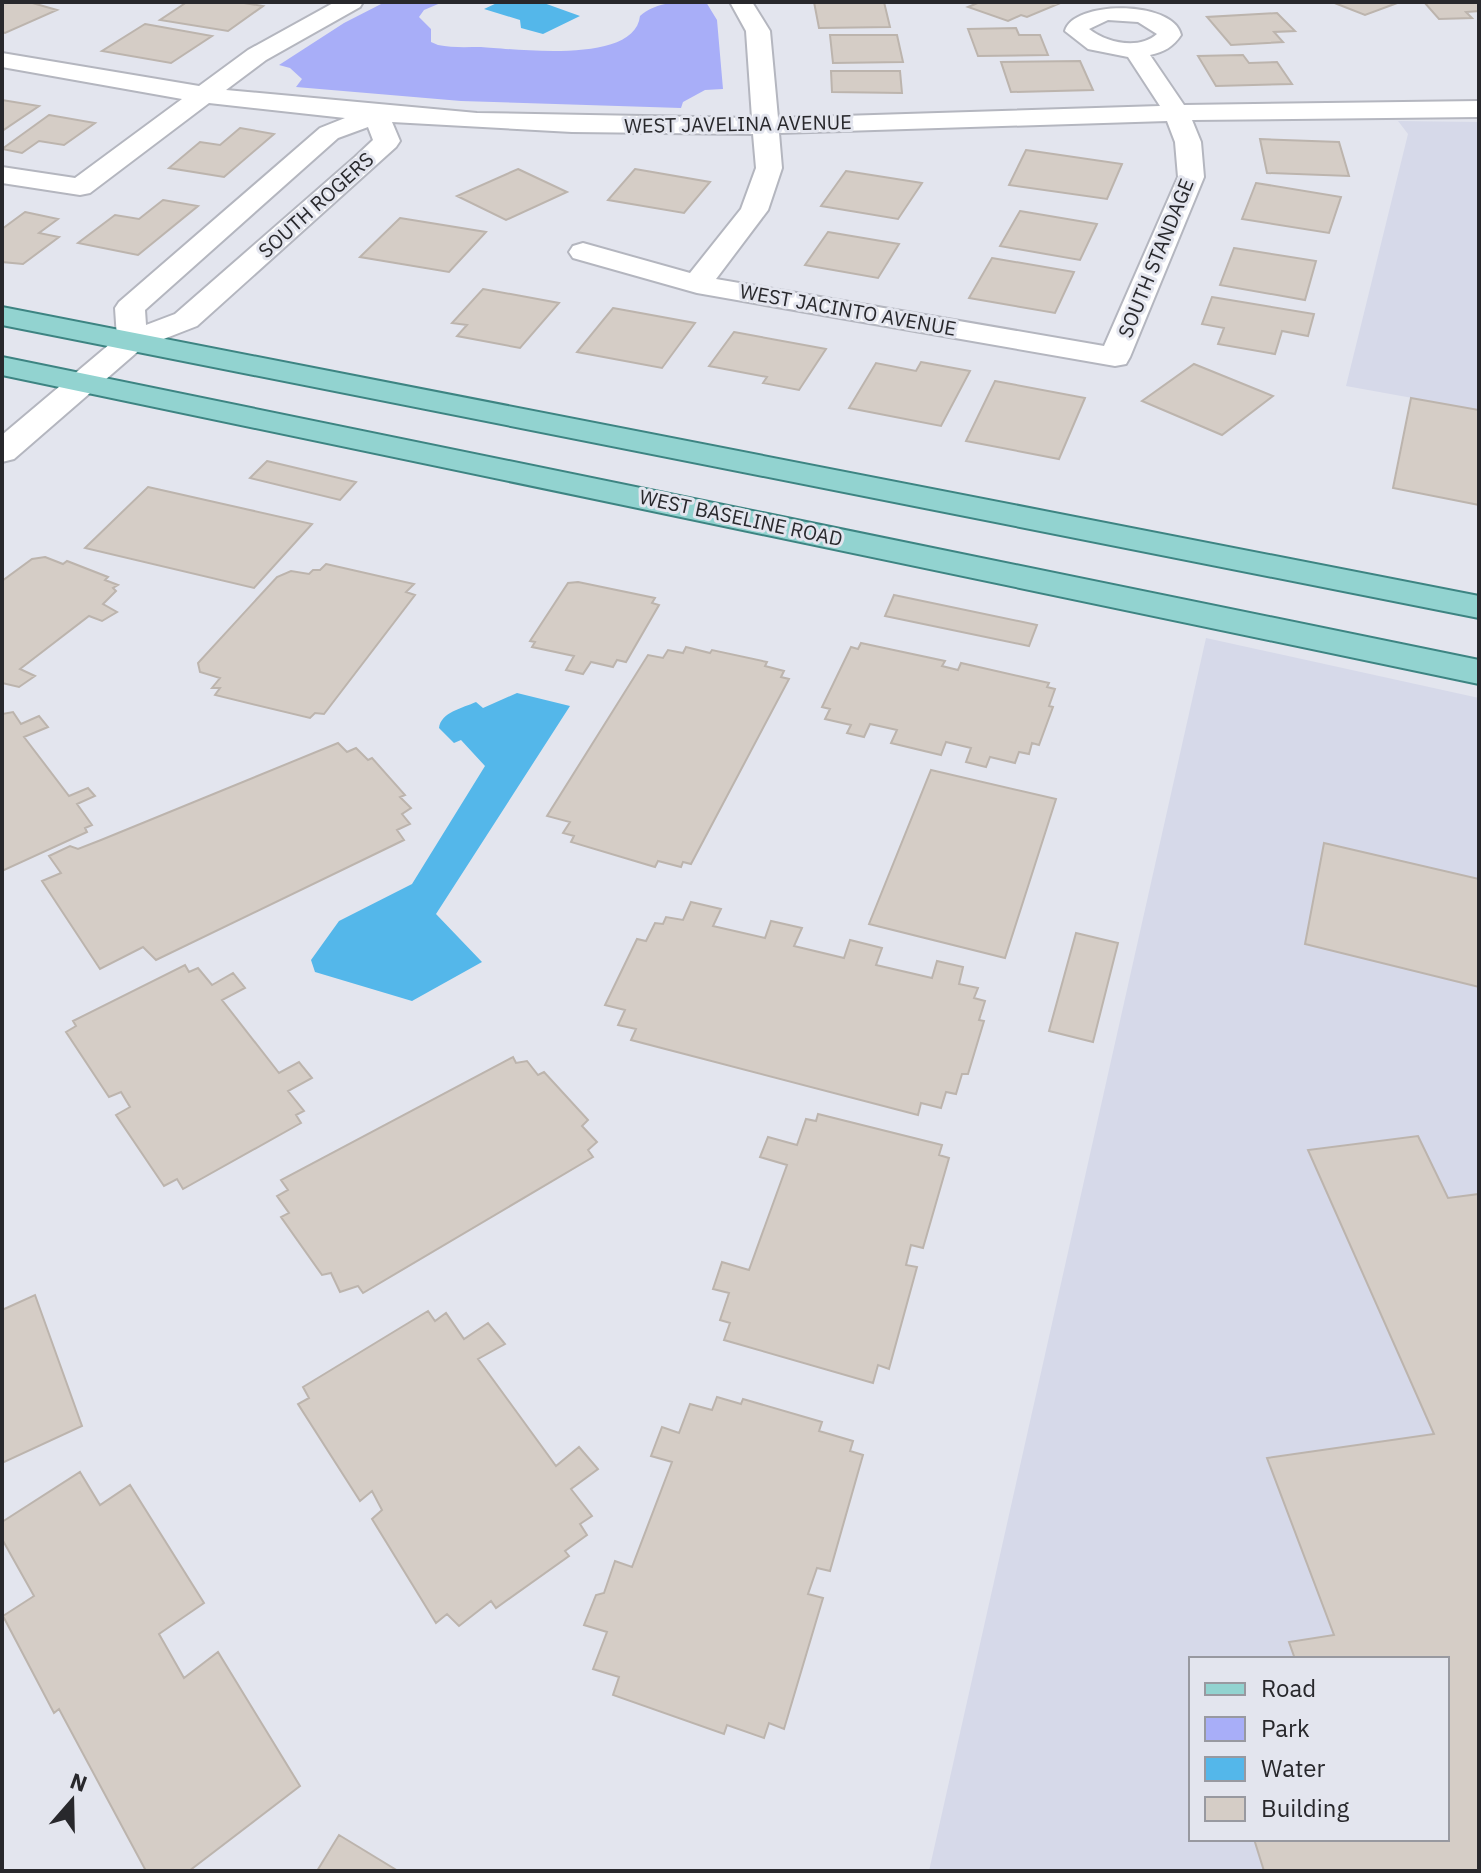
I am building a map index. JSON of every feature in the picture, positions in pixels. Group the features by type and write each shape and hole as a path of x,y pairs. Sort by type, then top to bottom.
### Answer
{"main road":[{"path":"2,316 1479,607"},
{"name":"WEST BASELINE ROAD","path":"2,366 1479,672"},
{"path":"1295,633 1313,576"}],"street":[{"path":"2,175 80,187 257,55 316,19 352,2"},
{"path":"697,284 754,210 769,168 758,31 741,2"},
{"name":"SOUTH STANDAGE","path":"1115,357 1191,177 1193,161 1176,113 1134,49"},
{"name":"WEST JAVELINA AVENUE","path":"2,60 203,95 376,115 594,125 765,126 1176,113 1479,109"},
{"name":"SOUTH ROGERS","path":"2,452 132,341 186,320 364,163 387,141 376,115 329,133 130,308 132,341"},
{"name":"WEST JACINTO AVENUE","path":"583,252 697,284 1115,357"}],"shaded area":[{"path":"1398,121 1479,122 1479,410 1346,386 1408,134"},
{"path":"1206,638 1479,698 1479,1871 929,1871"}],"green space":[{"path":"385,2 443,2 424,10 419,17 431,29 431,42 438,45 571,51 618,42 633,31 640,16 655,7 671,3 706,2 717,20 723,89 705,90 683,102 681,108 461,101 296,87 302,79 290,68 279,65 344,23"}],"water":[{"path":"499,2 541,2 580,16 543,34 521,28 520,20 484,9"},
{"path":"517,693 570,706 436,914 482,962 412,1001 315,972 311,960 339,921 412,884 485,766 461,740 454,743 439,728 444,718 476,702 483,708"}],"building":[{"path":"2,2 29,2 57,10 5,33 2,32"},
{"path":"187,2 238,2 263,6 228,31 160,20"},
{"path":"814,2 884,2 890,27 819,28"},
{"path":"980,2 1058,4 1008,21 968,7"},
{"path":"1332,2 1400,2 1365,15"},
{"path":"1424,2 1479,2 1479,11 1466,12 1472,18 1439,19"},
{"path":"1277,13 1295,31 1274,32 1283,42 1231,45 1207,17"},
{"path":"145,24 212,36 171,63 102,51"},
{"path":"1016,28 1019,35 1040,35 1048,55 978,56 968,29"},
{"path":"830,35 897,35 903,62 833,63"},
{"path":"1243,55 1249,63 1277,62 1292,84 1216,86 1198,56"},
{"path":"1080,61 1093,90 1011,92 1001,62"},
{"path":"831,71 900,71 902,93 832,92"},
{"path":"2,100 39,106 2,131"},
{"path":"49,115 95,123 64,145 39,141 22,153 2,149"},
{"path":"240,128 274,134 224,177 169,168 200,142 220,145"},
{"path":"1260,139 1339,142 1349,176 1267,173"},
{"path":"1026,150 1122,164 1107,199 1009,185"},
{"path":"518,169 567,192 506,220 457,196"},
{"path":"635,169 710,182 684,213 608,200"},
{"path":"846,171 922,183 898,219 821,206"},
{"path":"1256,183 1341,197 1329,233 1242,219"},
{"path":"163,200 198,206 138,255 78,243 115,215 139,219"},
{"path":"1020,211 1097,224 1080,260 1000,246"},
{"path":"25,212 58,219 39,233 59,237 23,264 2,262 2,229"},
{"path":"400,218 486,232 449,272 360,257"},
{"path":"828,232 899,244 878,278 805,265"},
{"path":"1234,248 1316,261 1305,300 1220,285"},
{"path":"992,258 1074,272 1055,313 969,298"},
{"path":"483,289 559,303 520,348 457,336 467,325 452,323"},
{"path":"1212,297 1314,314 1308,336 1282,331 1275,354 1218,344 1224,328 1202,324"},
{"path":"613,308 695,323 662,368 577,352"},
{"path":"734,332 826,349 799,390 763,383 767,377 709,366"},
{"path":"921,362 970,371 941,426 849,408 876,363 916,371"},
{"path":"1194,364 1273,396 1222,435 1142,401"},
{"path":"995,381 1085,398 1059,459 966,441"},
{"path":"1411,398 1479,410 1479,505 1393,488"},
{"path":"267,461 356,482 340,500 250,478"},
{"path":"148,487 312,524 254,588 85,548"},
{"path":"45,557 63,564 67,561 108,577 105,580 118,585 103,604 117,612 102,621 89,616 20,669 35,676 19,687 2,683 2,581 32,559"},
{"path":"326,564 414,584 406,592 415,595 324,714 315,713 310,718 215,695 220,688 212,688 220,678 200,672 198,663 277,577 291,571 309,574"},
{"path":"578,582 655,598 652,603 659,605 626,662 617,660 613,667 591,662 583,674 566,670 574,656 532,647 535,642 530,641 568,583"},
{"path":"894,595 1037,625 1029,646 885,616"},
{"path":"861,643 945,661 942,666 958,670 961,663 1049,683 1047,687 1055,689 1049,706 1053,707 1039,745 1032,743 1029,754 1019,752 1015,763 990,757 986,767 966,762 971,748 946,742 941,755 891,743 897,730 870,724 864,737 847,733 851,725 825,719 830,709 822,707 851,647 858,649"},
{"path":"686,647 767,662 765,666 784,671 781,677 789,679 691,864 683,862 681,867 658,861 655,867 571,842 574,836 563,833 570,822 547,816 648,655 663,658 668,650 683,653"},
{"path":"13,712 21,724 39,716 48,727 24,737 69,796 88,788 95,796 77,804 92,825 85,828 87,832 2,871 2,714"},
{"path":"338,743 347,752 356,748 368,760 372,758 405,795 400,797 411,808 402,814 410,824 397,830 404,840 156,960 143,947 100,969 42,881 61,873 49,856 70,846 78,849"},
{"path":"931,770 1056,799 1005,958 869,924"},
{"path":"1324,843 1479,879 1479,987 1305,944"},
{"path":"691,902 721,909 713,926 765,938 771,921 802,928 794,946 844,958 850,940 882,948 876,965 932,978 937,961 963,967 959,984 978,988 974,998 985,1001 979,1020 984,1021 968,1074 962,1074 956,1094 946,1092 941,1108 921,1103 918,1115 631,1040 636,1029 618,1025 625,1010 605,1005 637,939 646,941 655,923 663,924 666,917 683,920"},
{"path":"1076,933 1118,943 1093,1042 1049,1031"},
{"path":"185,965 189,972 198,968 212,985 233,973 245,988 222,1000 279,1073 299,1062 312,1078 288,1091 304,1111 296,1115 301,1123 183,1189 177,1179 164,1186 116,1115 130,1107 121,1092 109,1097 66,1032 76,1026 73,1021"},
{"path":"513,1057 516,1063 527,1061 538,1075 544,1072 588,1120 582,1126 597,1142 588,1150 593,1157 363,1293 358,1286 340,1292 331,1273 322,1275 281,1217 289,1213 277,1196 288,1190 281,1180"},
{"path":"818,1114 942,1145 939,1155 949,1158 923,1248 911,1245 906,1265 917,1267 889,1369 878,1365 873,1383 724,1340 730,1323 720,1320 729,1293 713,1289 722,1262 749,1270 787,1165 760,1157 768,1137 797,1145 806,1119 816,1121"},
{"path":"1418,1136 1448,1198 1479,1194 1479,1871 1264,1871 1255,1841 1449,1841 1449,1657 1294,1657 1289,1642 1334,1635 1267,1458 1434,1434 1308,1150"},
{"path":"35,1295 82,1426 2,1463 2,1310"},
{"path":"428,1311 435,1321 446,1313 464,1339 488,1323 505,1344 478,1359 556,1466 579,1447 598,1469 571,1489 592,1516 580,1524 587,1535 565,1551 569,1556 496,1608 491,1601 459,1626 447,1614 436,1623 372,1519 382,1510 372,1491 360,1501 298,1404 309,1398 303,1387"},
{"path":"717,1397 741,1404 743,1399 822,1422 819,1431 853,1441 850,1451 863,1455 830,1571 817,1568 808,1594 823,1598 784,1729 769,1723 764,1738 727,1725 724,1734 613,1695 619,1677 593,1669 607,1632 584,1625 596,1595 604,1593 615,1561 632,1567 672,1462 651,1456 662,1427 679,1433 690,1404 712,1410"},
{"path":"80,1472 100,1505 130,1485 204,1603 159,1634 184,1678 218,1652 300,1786 189,1871 146,1871 59,1709 54,1713 3,1616 34,1596 2,1539 2,1522"},
{"path":"339,1835 398,1871 317,1871"}]}
